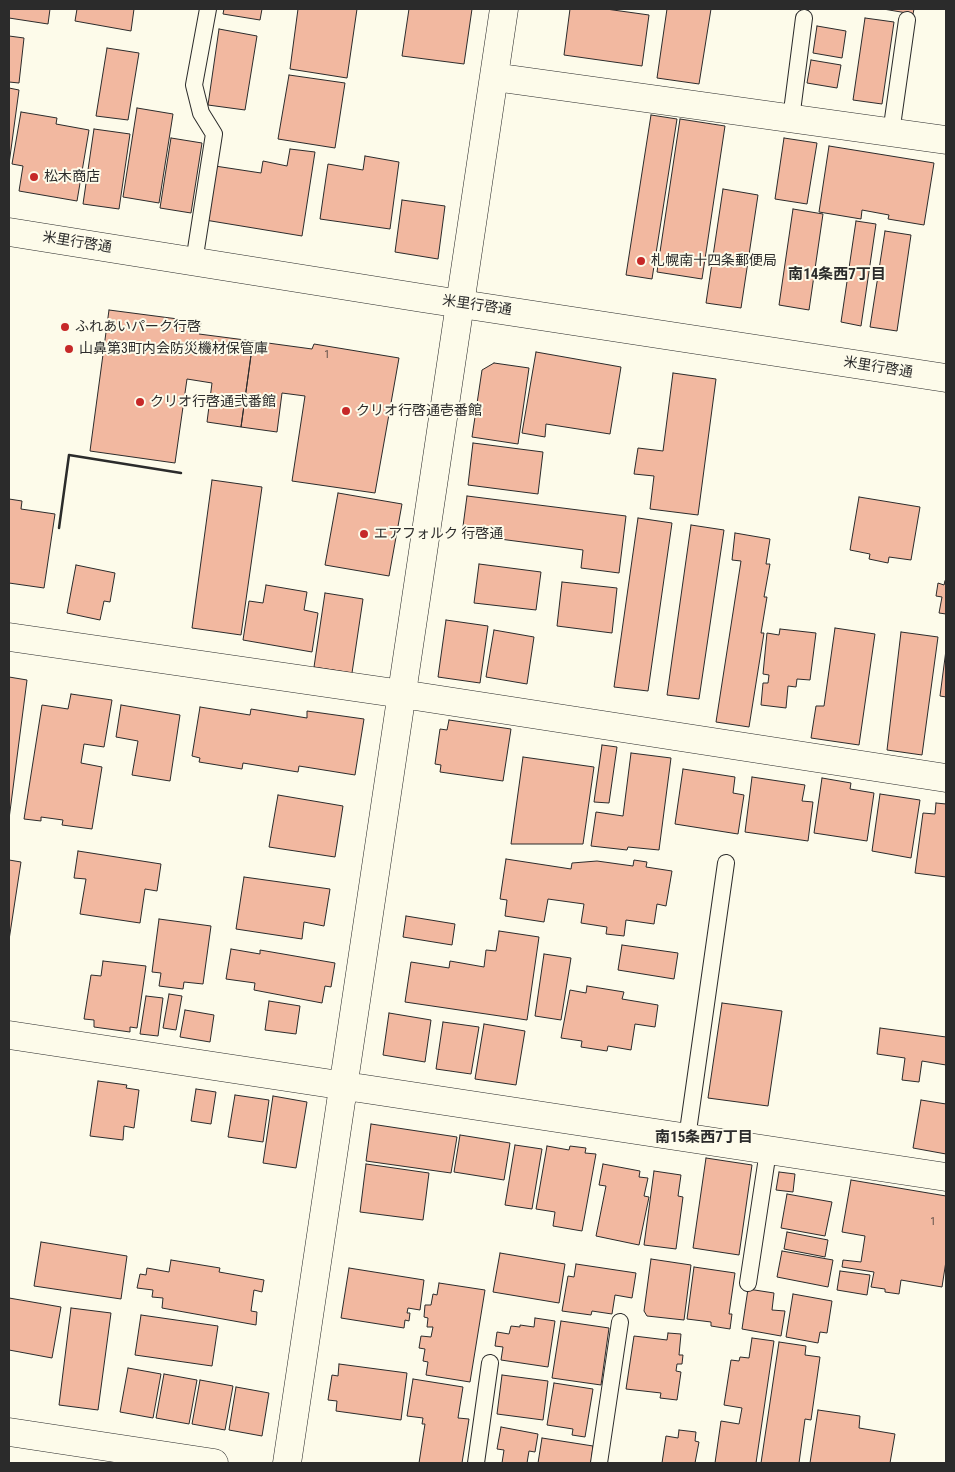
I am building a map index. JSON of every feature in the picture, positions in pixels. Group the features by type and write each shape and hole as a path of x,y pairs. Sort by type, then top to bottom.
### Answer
{"street":[{"path":"287,1463 504,9"},
{"path":"494,77 946,140"},
{"name":"米里行啓通","path":"9,232 460,304 946,378"},
{"path":"9,637 402,694 946,778"},
{"path":"9,1035 946,1177"},
{"path":"9,1432 214,1463"}],"lane":[{"path":"194,262 214,134 201,112 194,85 208,9"},
{"path":"791,119 804,18"},
{"path":"891,133 907,20"},
{"path":"687,1138 726,863"},
{"path":"748,1283 768,1151"},
{"path":"599,1463 620,1322"},
{"path":"476,1463 490,1363"}],"building":[{"path":"9,9 50,9 48,24 9,18"},
{"path":"77,9 134,9 131,31 75,21"},
{"path":"224,9 262,9 260,20 223,14"},
{"path":"298,9 357,9 347,78 290,69"},
{"path":"409,9 472,9 464,64 402,56"},
{"path":"570,9 606,9 649,15 642,66 564,55"},
{"path":"667,9 711,9 699,84 657,78"},
{"path":"883,9 914,9 913,14"},
{"path":"865,18 894,22 882,104 853,100"},
{"path":"817,26 846,31 842,58 813,53"},
{"path":"219,29 257,36 245,110 208,105"},
{"path":"9,36 24,38 19,83 9,82"},
{"path":"107,48 139,53 128,120 96,116"},
{"path":"811,60 841,65 837,88 807,83"},
{"path":"289,75 345,83 335,148 278,139"},
{"path":"9,88 19,90 9,164"},
{"path":"137,108 173,114 159,203 123,197"},
{"path":"21,112 57,118 56,124 89,130 77,201 19,191 23,166 12,164"},
{"path":"651,115 677,119 652,279 626,275"},
{"path":"680,119 725,126 702,279 657,272"},
{"path":"94,129 130,134 119,209 83,204"},
{"path":"171,138 202,143 191,213 160,208"},
{"path":"784,138 817,143 807,204 775,199"},
{"path":"829,146 934,163 924,225 888,219 889,215 862,210 861,219 819,212"},
{"path":"290,149 315,152 302,236 205,220 215,166 261,173 263,161 287,166"},
{"path":"365,156 399,162 390,229 320,219 328,164 363,170"},
{"path":"723,189 758,195 741,308 706,303"},
{"path":"402,200 445,206 438,259 395,252"},
{"path":"793,209 823,214 809,310 779,305"},
{"path":"856,221 876,224 861,326 841,322"},
{"path":"885,231 911,235 897,331 870,327"},
{"name":"クリオ行啓通弐番館","path":"109,310 201,322 199,334 253,341 241,427 207,422 212,383 187,379 175,463 90,451"},
{"name":"クリオ行啓通壱番館","path":"253,341 312,349 314,344 399,358 375,493 292,481 305,396 282,393 277,432 241,427"},
{"path":"536,352 621,367 610,434 546,424 545,437 522,433"},
{"path":"494,363 529,368 518,444 472,437 482,370"},
{"path":"673,373 716,379 698,515 650,509 654,476 634,474 638,448 663,451"},
{"path":"473,443 543,452 538,494 468,485"},
{"path":"212,480 262,487 241,635 192,628"},
{"name":"エアフォルク 行啓通","path":"338,493 402,504 389,576 325,565"},
{"path":"467,496 626,516 619,573 581,568 583,550 462,534"},
{"path":"859,497 920,507 911,560 889,557 888,563 869,559 870,554 850,550"},
{"path":"9,499 22,501 21,509 55,514 44,588 9,583"},
{"path":"638,518 672,523 648,691 614,687"},
{"path":"691,525 724,530 699,699 667,695"},
{"path":"735,533 770,539 766,564 770,564 764,597 767,597 761,633 764,633 749,727 716,722 741,561 732,560"},
{"path":"479,564 541,572 536,610 474,603"},
{"path":"76,565 115,573 110,602 104,601 100,620 67,613"},
{"path":"945,581 946,614 939,613 942,597 936,596 938,583 944,585"},
{"path":"562,582 617,588 612,633 557,626"},
{"path":"266,585 307,592 304,610 318,613 312,652 243,640 249,601 263,603"},
{"path":"325,593 363,599 352,673 314,667"},
{"path":"446,620 488,626 480,683 438,677"},
{"path":"835,628 875,634 859,745 811,738 816,706 824,706"},
{"path":"780,629 816,633 810,680 797,679 796,687 788,686 786,708 761,705 763,683 768,683 769,675 763,674 767,633 779,635"},
{"path":"494,630 534,637 527,684 486,677"},
{"path":"901,632 938,637 922,755 887,750"},
{"path":"946,650 946,697 940,696"},
{"path":"9,677 27,680 9,819"},
{"path":"71,694 112,700 104,747 84,744 81,763 102,767 92,829 62,825 63,820 41,817 41,821 24,819 42,705 68,709"},
{"path":"121,705 180,715 170,781 132,775 138,741 116,737"},
{"path":"200,707 250,715 251,709 307,718 307,711 364,719 355,775 299,766 298,772 243,763 242,769 199,762 200,758 192,756"},
{"path":"449,720 511,729 503,781 440,772 441,765 435,764 440,729 447,730"},
{"path":"602,745 617,747 609,803 594,802"},
{"path":"631,753 671,758 659,850 628,847 627,850 591,846 596,812 623,816"},
{"path":"523,757 594,767 583,844 511,844"},
{"path":"683,769 735,777 733,793 744,795 738,834 675,824"},
{"path":"752,777 805,785 802,801 813,802 808,841 745,832"},
{"path":"822,778 851,783 850,789 874,793 867,841 814,833"},
{"path":"880,794 920,800 911,858 872,851"},
{"path":"278,795 343,806 335,857 269,847"},
{"path":"936,803 946,804 946,877 915,873 923,813 935,814"},
{"path":"78,851 161,864 157,891 145,889 140,923 80,914 86,879 74,878"},
{"path":"506,859 571,869 572,863 597,861 633,866 634,860 647,862 646,867 672,871 666,906 657,904 654,924 626,920 624,936 606,934 607,927 581,923 584,904 548,899 544,922 505,916 507,900 500,899"},
{"path":"9,860 21,862 9,940"},
{"path":"244,877 330,889 324,926 304,922 302,939 236,929"},
{"path":"406,916 455,924 452,945 403,937"},
{"path":"159,919 211,926 203,984 184,982 183,989 159,986 161,973 152,972"},
{"path":"499,931 539,937 527,1020 405,1002 411,962 449,968 450,961 484,967 486,950 496,951"},
{"path":"622,945 678,953 674,979 618,970"},
{"path":"231,949 260,954 260,950 335,963 331,987 325,986 322,1003 254,990 255,983 226,979"},
{"path":"544,954 571,958 561,1020 535,1016"},
{"path":"103,961 146,966 137,1028 130,1027 130,1032 94,1027 94,1020 84,1019 91,975 101,976"},
{"path":"587,986 624,992 622,999 658,1005 655,1027 635,1024 631,1050 608,1046 607,1051 581,1047 582,1041 561,1038 570,990 586,993"},
{"path":"169,994 182,996 176,1030 163,1028"},
{"path":"146,996 163,998 158,1036 140,1034"},
{"path":"269,1001 300,1006 296,1034 265,1030"},
{"path":"722,1003 782,1011 768,1106 708,1098"},
{"path":"185,1010 214,1015 210,1042 180,1037"},
{"path":"389,1013 431,1020 425,1062 383,1055"},
{"path":"443,1022 479,1027 471,1074 436,1069"},
{"path":"484,1024 525,1031 516,1085 475,1079"},
{"path":"880,1028 946,1037 946,1065 922,1061 919,1082 902,1080 905,1058 877,1054"},
{"path":"98,1081 127,1085 126,1088 139,1090 134,1128 124,1126 123,1140 90,1136"},
{"path":"196,1089 216,1092 211,1124 191,1121"},
{"path":"235,1095 269,1100 263,1142 228,1137"},
{"path":"273,1096 307,1102 296,1168 263,1163"},
{"path":"921,1100 946,1104 946,1154 913,1148"},
{"path":"371,1124 457,1137 451,1173 366,1161"},
{"path":"460,1135 510,1143 504,1180 454,1172"},
{"path":"515,1145 542,1149 532,1209 505,1205"},
{"path":"547,1146 569,1150 570,1146 586,1148 585,1153 596,1154 582,1231 553,1226 555,1212 536,1209"},
{"path":"706,1158 752,1165 739,1255 693,1248"},
{"path":"366,1164 429,1173 423,1220 360,1212"},
{"path":"603,1164 640,1171 639,1177 648,1178 644,1196 649,1197 639,1245 596,1236 606,1186 599,1185"},
{"path":"654,1171 681,1175 678,1196 683,1197 676,1249 644,1245"},
{"path":"779,1172 795,1174 793,1192 776,1190"},
{"path":"851,1180 946,1196 946,1261 942,1287 901,1280 899,1294 885,1292 885,1289 871,1287 874,1272 842,1267 843,1260 861,1262 865,1236 842,1232"},
{"path":"787,1194 832,1202 825,1236 781,1228"},
{"path":"787,1232 828,1240 825,1257 784,1249"},
{"path":"41,1242 127,1256 121,1299 34,1286"},
{"path":"782,1251 833,1260 828,1287 777,1277"},
{"path":"500,1253 565,1264 559,1303 493,1292"},
{"path":"651,1259 691,1265 684,1320 647,1316 644,1311"},
{"path":"171,1260 220,1268 219,1272 264,1280 262,1292 254,1290 251,1311 257,1312 256,1325 162,1308 163,1298 152,1297 153,1290 137,1288 140,1274 146,1275 147,1268 169,1272"},
{"path":"576,1264 636,1273 632,1298 615,1295 612,1314 592,1311 591,1315 562,1311 568,1276 574,1277"},
{"path":"694,1267 735,1273 729,1314 732,1314 730,1329 711,1326 711,1322 687,1319"},
{"path":"349,1268 424,1280 420,1310 408,1308 407,1313 410,1313 409,1321 405,1320 404,1328 341,1318"},
{"path":"840,1271 870,1275 867,1295 837,1290"},
{"path":"439,1283 485,1290 470,1382 426,1375 428,1362 423,1361 425,1349 419,1348 421,1336 431,1337 433,1327 427,1327 428,1318 424,1317 425,1305 431,1305 433,1294 437,1295"},
{"path":"748,1289 774,1293 772,1310 785,1311 781,1336 742,1329"},
{"path":"793,1294 832,1301 827,1333 820,1332 818,1343 786,1337"},
{"path":"9,1298 61,1307 52,1358 9,1350"},
{"path":"71,1308 111,1313 98,1410 59,1405"},
{"path":"141,1315 218,1326 212,1366 135,1355"},
{"path":"535,1318 555,1321 548,1367 501,1360 503,1347 495,1346 497,1332 509,1334 511,1326 534,1327"},
{"path":"561,1321 609,1328 601,1385 552,1378"},
{"path":"668,1333 681,1334 679,1355 683,1355 682,1364 677,1364 676,1371 681,1372 677,1400 660,1398 661,1393 626,1389 634,1336 667,1340"},
{"path":"752,1338 774,1341 756,1463 715,1463 721,1421 739,1424 742,1408 724,1405 731,1360 739,1361 740,1357 749,1358"},
{"path":"779,1342 806,1346 805,1355 820,1357 811,1420 805,1419 799,1463 761,1463"},
{"path":"339,1364 407,1373 401,1420 336,1411 337,1401 328,1400 332,1375 338,1376"},
{"path":"128,1368 161,1374 153,1418 120,1412"},
{"path":"164,1374 197,1380 189,1424 156,1418"},
{"path":"502,1375 548,1381 543,1420 497,1414"},
{"path":"413,1379 463,1387 458,1418 469,1419 462,1463 419,1463 425,1424 422,1424 423,1418 407,1416"},
{"path":"200,1380 233,1386 225,1430 192,1424"},
{"path":"554,1383 593,1389 585,1437 572,1435 573,1429 547,1425"},
{"path":"236,1387 269,1393 262,1436 229,1430"},
{"path":"818,1410 860,1416 859,1428 895,1434 890,1463 810,1463"},
{"path":"501,1427 538,1434 535,1452 529,1451 527,1463 502,1463 504,1450 497,1449"},
{"path":"679,1430 696,1432 695,1441 699,1442 695,1463 662,1463 666,1436 678,1438"},
{"path":"542,1438 593,1446 591,1463 538,1463"}],"wall":[{"path":"59,528 69,455 181,473"}],"place":[{"name":"松木商店","path":"34,177"},
{"name":"札幌南十四条郵便局","path":"641,261"},
{"name":"ふれあいパーク行啓","path":"65,327"},
{"name":"山鼻第3町内会防災機材保管庫","path":"69,349"},
{"name":"クリオ行啓通弐番館","path":"140,402"},
{"name":"クリオ行啓通壱番館","path":"346,411"},
{"name":"エアフォルク 行啓通","path":"364,534"}],"district":[{"name":"南14条西7丁目","path":"837,275"},
{"name":"南15条西7丁目","path":"704,1138"}]}
